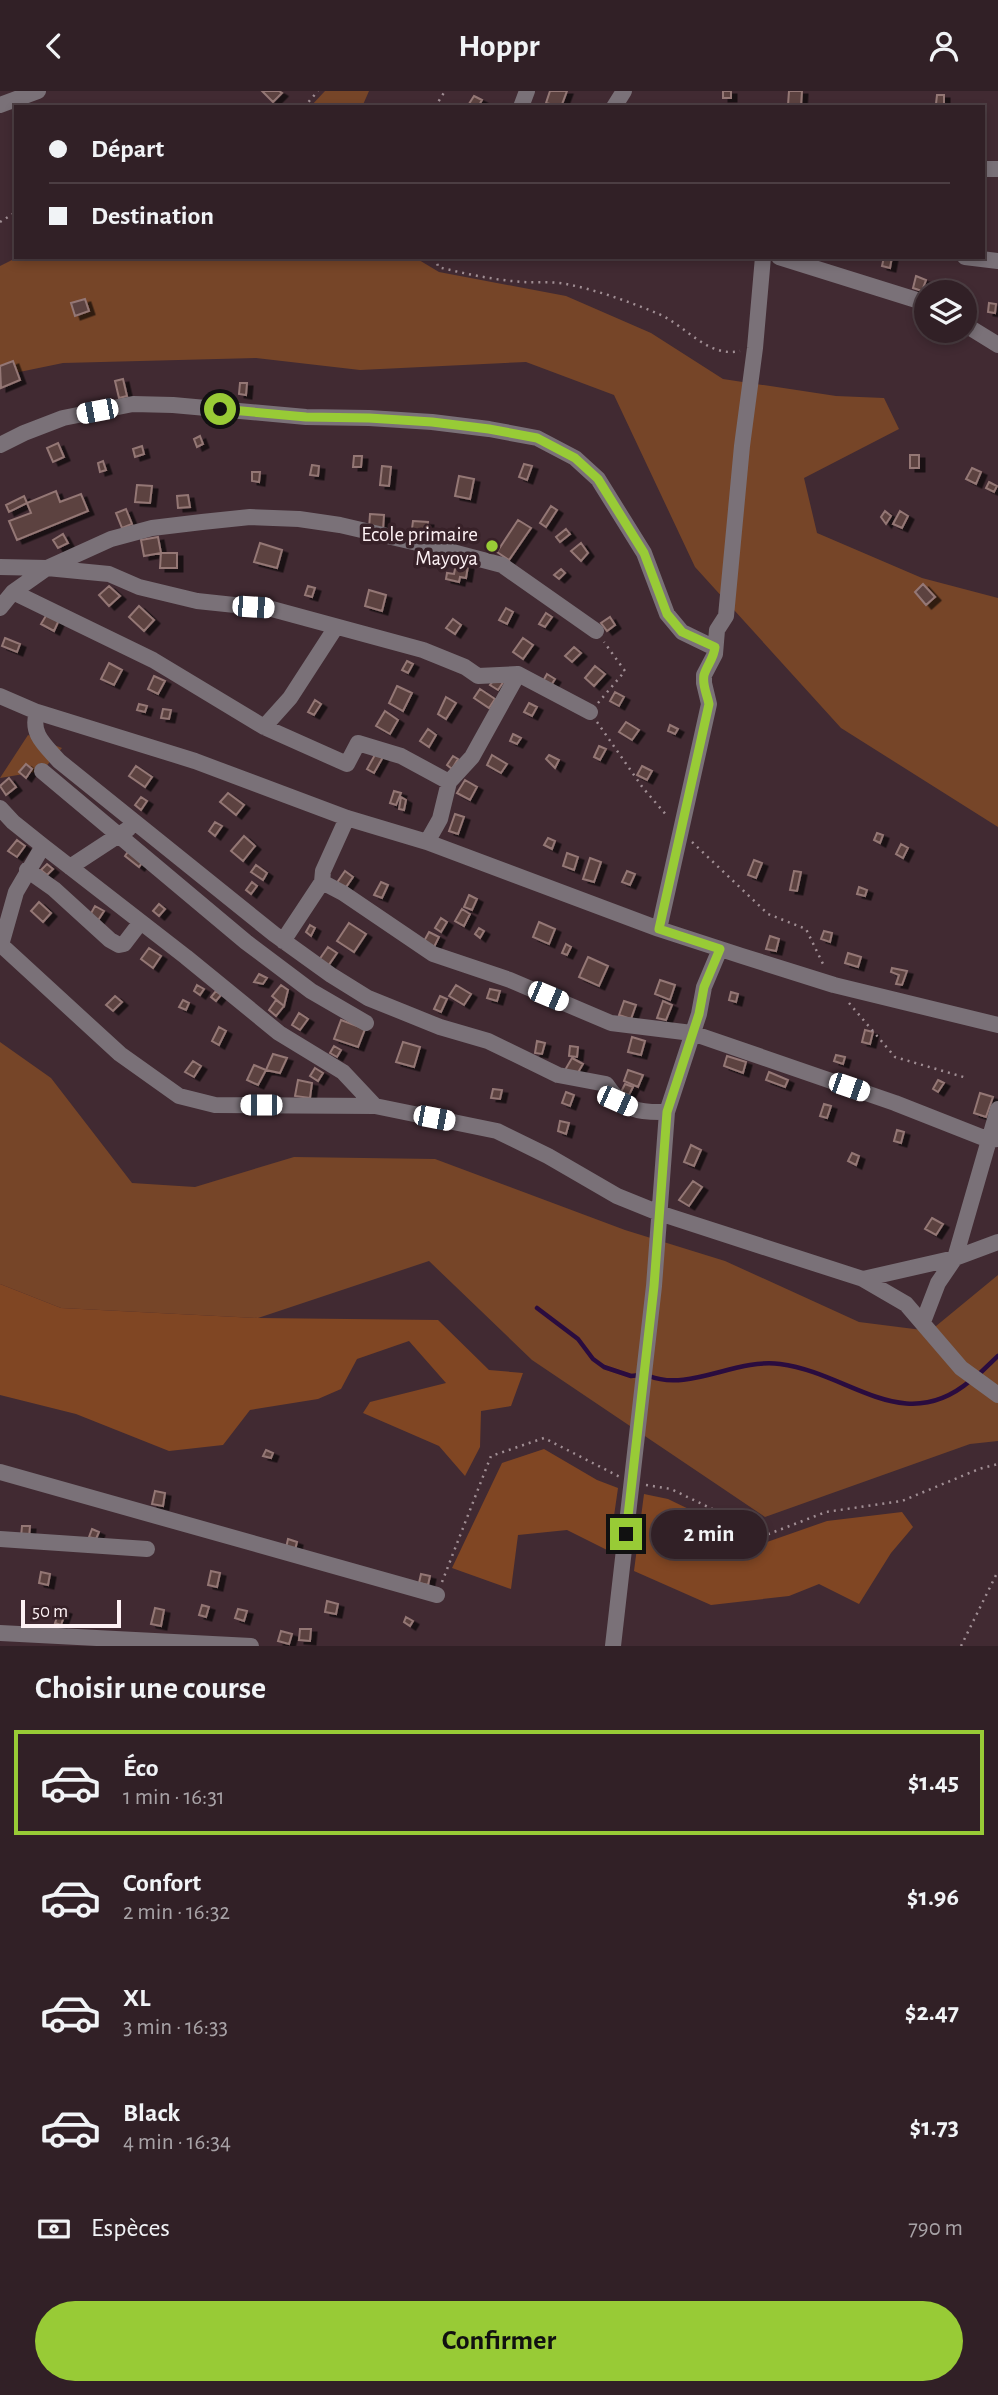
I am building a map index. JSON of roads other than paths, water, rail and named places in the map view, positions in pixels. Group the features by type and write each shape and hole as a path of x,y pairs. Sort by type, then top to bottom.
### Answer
{"street":[{"path":"0,106 37,91"},
{"path":"659,929 709,704 704,675 715,655 716,630 726,616 763,259"},
{"path":"785,259 914,299"},
{"path":"977,332 998,345"},
{"path":"0,445 63,418 133,404 306,417 419,421 537,438 575,458 598,479 644,553 667,614 682,632 715,647"},
{"path":"0,608 13,592 47,568 111,539 152,528 250,517 299,519 340,525 502,565 596,631"},
{"path":"0,568 47,568 109,574 139,586 197,601 272,609 423,650 478,675 518,674 590,712"},
{"path":"13,592 153,660 264,727 347,764 358,744 389,751 425,767 449,782"},
{"path":"264,727 290,698 336,627"},
{"path":"427,842 440,819 449,782 472,757 518,674"},
{"path":"0,696 37,712 195,761 348,818 427,842 659,929 834,985 998,1025"},
{"path":"37,712 35,732 59,761 283,941 331,975 368,997 440,1027 488,1041 558,1075 606,1084 617,1101 643,1112 667,1112"},
{"path":"42,771 246,942 311,991 366,1023"},
{"path":"0,808 13,822 279,1033 342,1072 375,1106"},
{"path":"283,941 322,882 323,871 348,818"},
{"path":"70,867 119,833 136,825"},
{"path":"43,846 27,870 10,907 0,945 120,1054 179,1096 215,1105 375,1106 497,1131 548,1156 617,1196 659,1213 863,1279 895,1296 923,1322 974,1378 998,1395"},
{"path":"27,870 54,889 119,945 124,944 140,923"},
{"path":"322,882 343,893 433,954 510,980 611,1023 691,1033 993,1139"},
{"path":"613,1646 654,1286 667,1112 699,1014 704,987 720,949"},
{"path":"923,1322 938,1283 955,1258 993,1139 998,1109"},
{"path":"863,1279 955,1258 998,1242"},
{"path":"0,1472 437,1595"},
{"path":"0,1539 147,1549"},
{"path":"0,1633 251,1646"}],"waterway":[{"path":"537,1308 578,1339 593,1359 604,1367 631,1376 641,1375"},
{"path":"977,1376 998,1356"},
{"path":"649,1376 680,1380 763,1363 780,1364 806,1370 899,1403 922,1403 945,1397 970,1381"}],"place":[{"name":"Ecole primaire Mayoya","path":"492,546"}]}
